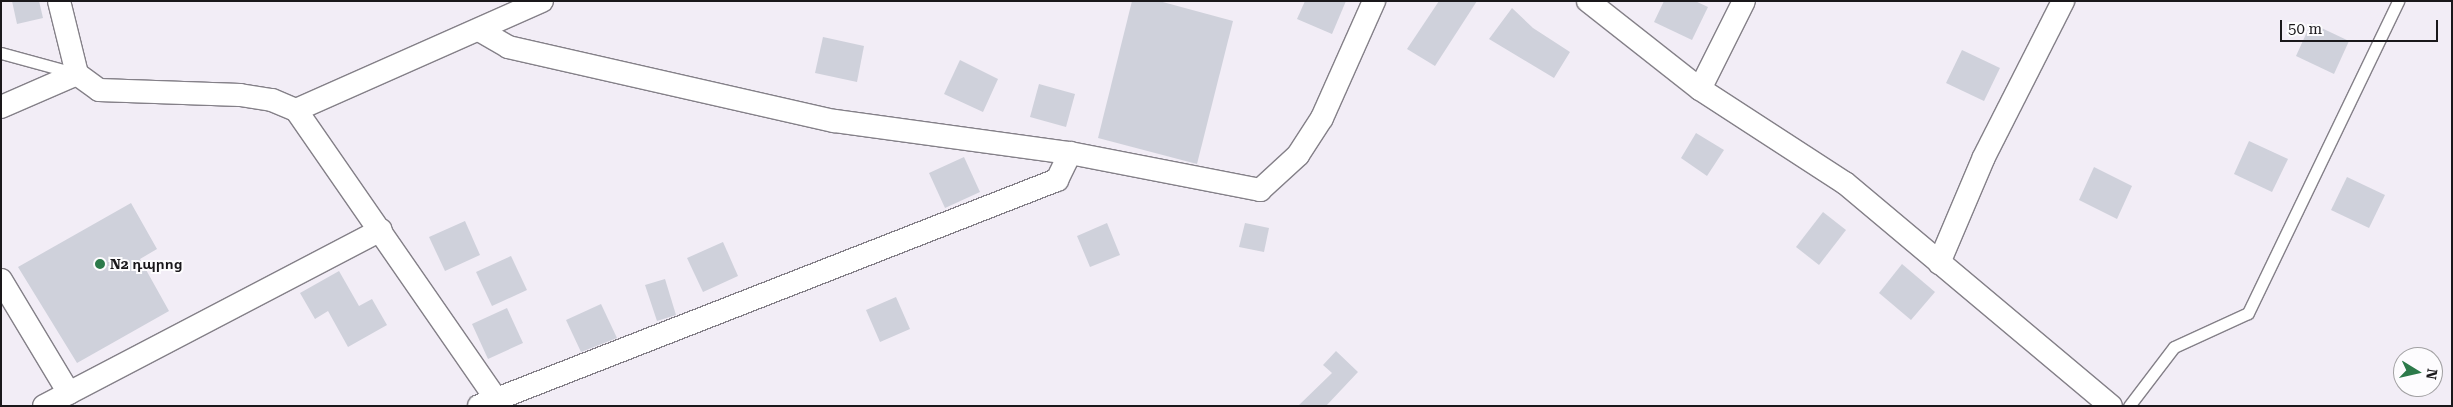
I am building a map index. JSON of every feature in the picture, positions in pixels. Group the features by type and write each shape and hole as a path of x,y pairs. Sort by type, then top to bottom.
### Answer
{"street":[{"path":"59,1 77,74 99,90 240,96 272,100 296,110 381,230 492,403 1058,180 1070,153"},
{"path":"296,110 542,1"},
{"path":"479,30 508,47 835,121 1070,153 1260,190 1298,155 1322,118 1374,1"},
{"path":"1588,1 1700,89 1845,183 2111,406"},
{"path":"1700,89 1744,1"},
{"path":"1939,263 1984,157 2063,1"},
{"path":"1,107 77,74"},
{"path":"44,406 381,230"},
{"path":"1,280 69,393"}],"lane":[{"path":"2128,406 2174,348 2248,313 2398,1"},
{"path":"1,53 77,74"}],"building":[{"path":"12,1 39,1 43,18 17,24"},
{"path":"1132,1 1159,1 1233,21 1197,164 1098,138"},
{"path":"1305,1 1346,1 1332,34 1297,19"},
{"path":"1439,1 1477,1 1435,66 1407,49"},
{"path":"1664,1 1695,1 1708,7 1692,40 1654,22"},
{"path":"1512,8 1533,28 1570,52 1554,78 1489,39"},
{"path":"2311,23 2349,41 2334,74 2296,56"},
{"path":"823,37 864,46 857,82 815,73"},
{"path":"1962,50 2000,68 1984,101 1946,83"},
{"path":"960,60 998,79 983,112 944,94"},
{"path":"1039,84 1075,94 1066,127 1030,117"},
{"path":"1696,133 1724,150 1707,176 1681,158"},
{"path":"2249,141 2288,159 2272,192 2234,174"},
{"path":"964,157 980,192 945,208 929,173"},
{"path":"2094,167 2132,186 2117,219 2079,200"},
{"path":"2347,177 2385,195 2369,228 2331,210"},
{"path":"131,203 157,249 140,259 169,311 77,363 18,267"},
{"path":"1823,212 1846,230 1819,265 1796,247"},
{"path":"465,221 480,255 445,271 429,237"},
{"path":"1107,223 1120,255 1090,267 1077,236"},
{"path":"1245,223 1269,228 1264,252 1239,247"},
{"path":"723,242 738,276 703,292 687,258"},
{"path":"511,256 527,290 492,306 476,272"},
{"path":"1902,264 1935,292 1911,320 1879,293"},
{"path":"339,271 359,306 372,299 387,325 348,347 328,311 315,319 300,293"},
{"path":"665,279 676,315 657,321 645,285"},
{"path":"896,297 910,329 880,342 866,310"},
{"path":"601,304 617,338 581,352 566,320"},
{"path":"507,308 523,343 488,359 472,324"},
{"path":"1336,351 1358,372 1326,406 1298,406 1332,373 1323,365"}],"place":[{"name":"N2 դպրոց","path":"100,264"}]}
